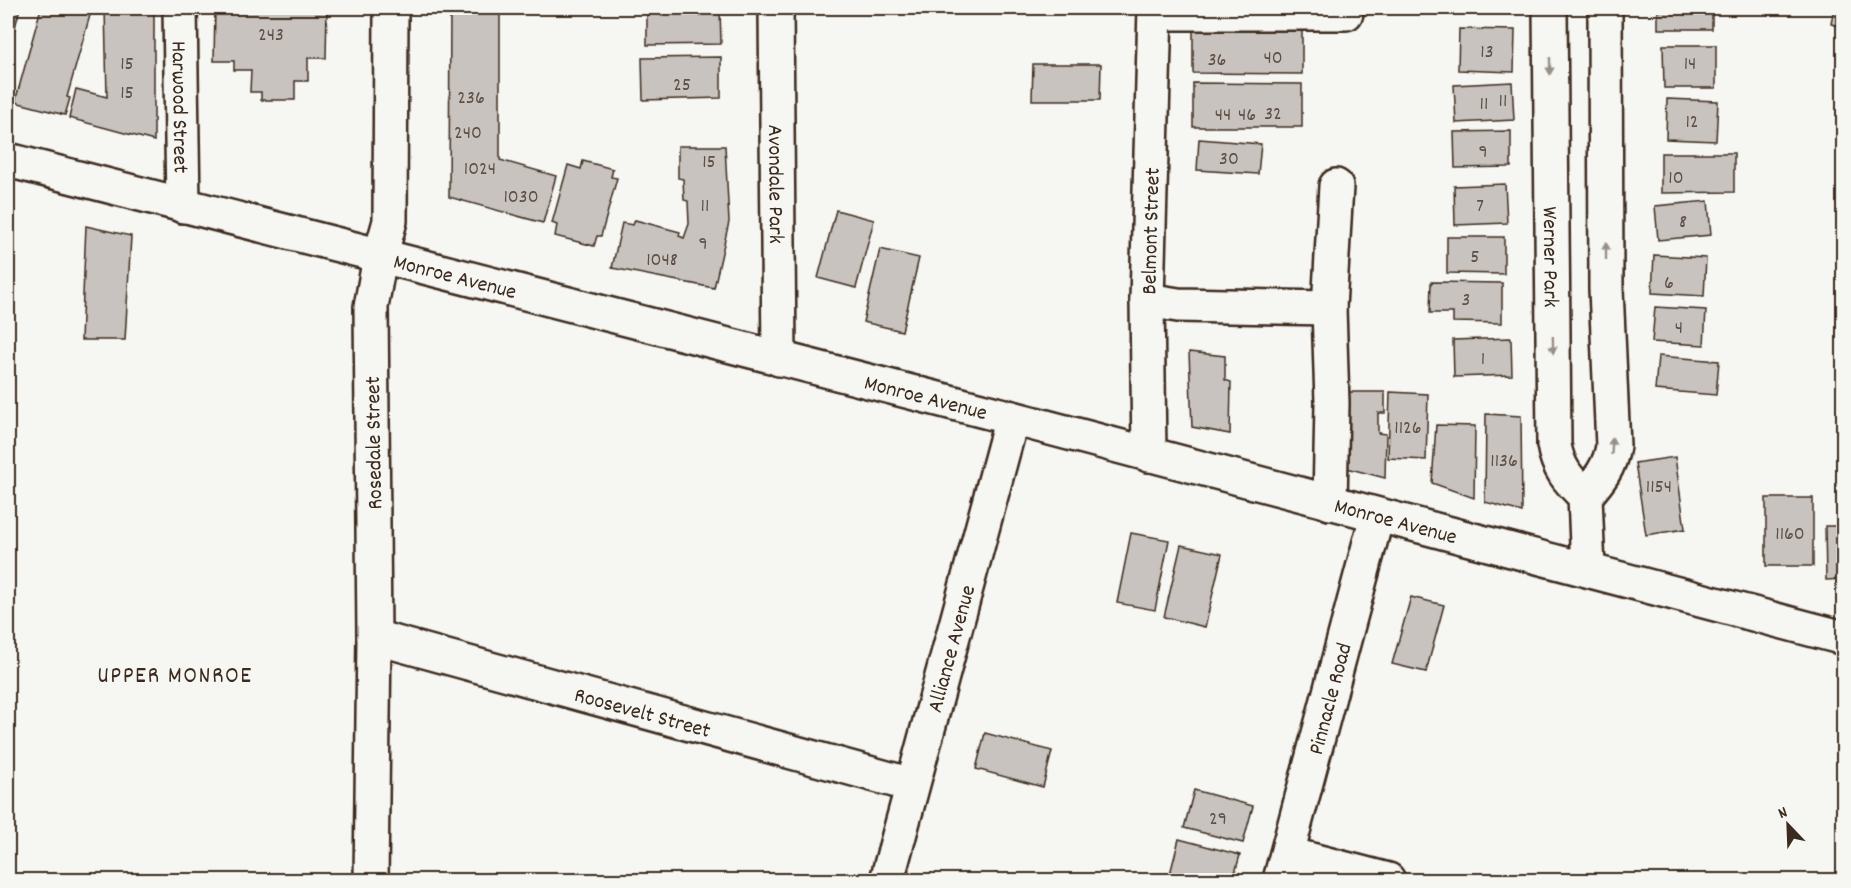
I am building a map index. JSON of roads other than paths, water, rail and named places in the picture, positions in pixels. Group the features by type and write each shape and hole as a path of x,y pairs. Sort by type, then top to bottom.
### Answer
{"street":[{"name":"Harwood Street","path":"180,8 183,206"},
{"name":"Rosedale Street","path":"371,880 374,637 371,307 380,257 390,221 391,8"},
{"name":"Avondale Park","path":"776,8 779,359"},
{"name":"Werner Park","path":"1550,8 1554,445 1557,464 1568,480 1585,496"},
{"path":"1588,570 1585,496 1600,479 1611,460 1613,446 1606,289 1605,8"},
{"path":"1155,10 1346,13"},
{"name":"Belmont Street","path":"1149,455 1147,300 1155,10"},
{"name":"Monroe Avenue","path":"8,160 1012,418 1844,638"},
{"path":"1330,503 1332,403 1329,308 1336,186"},
{"path":"1147,300 1178,305 1329,308"},
{"name":"Alliance Avenue","path":"887,880 1012,418"},
{"name":"Pinnacle Road","path":"1284,867 1377,516"},
{"name":"Roosevelt Street","path":"374,637 912,785"},
{"path":"1284,867 1388,880"}],"district":[{"name":"UPPER MONROE","path":"175,674"}]}
